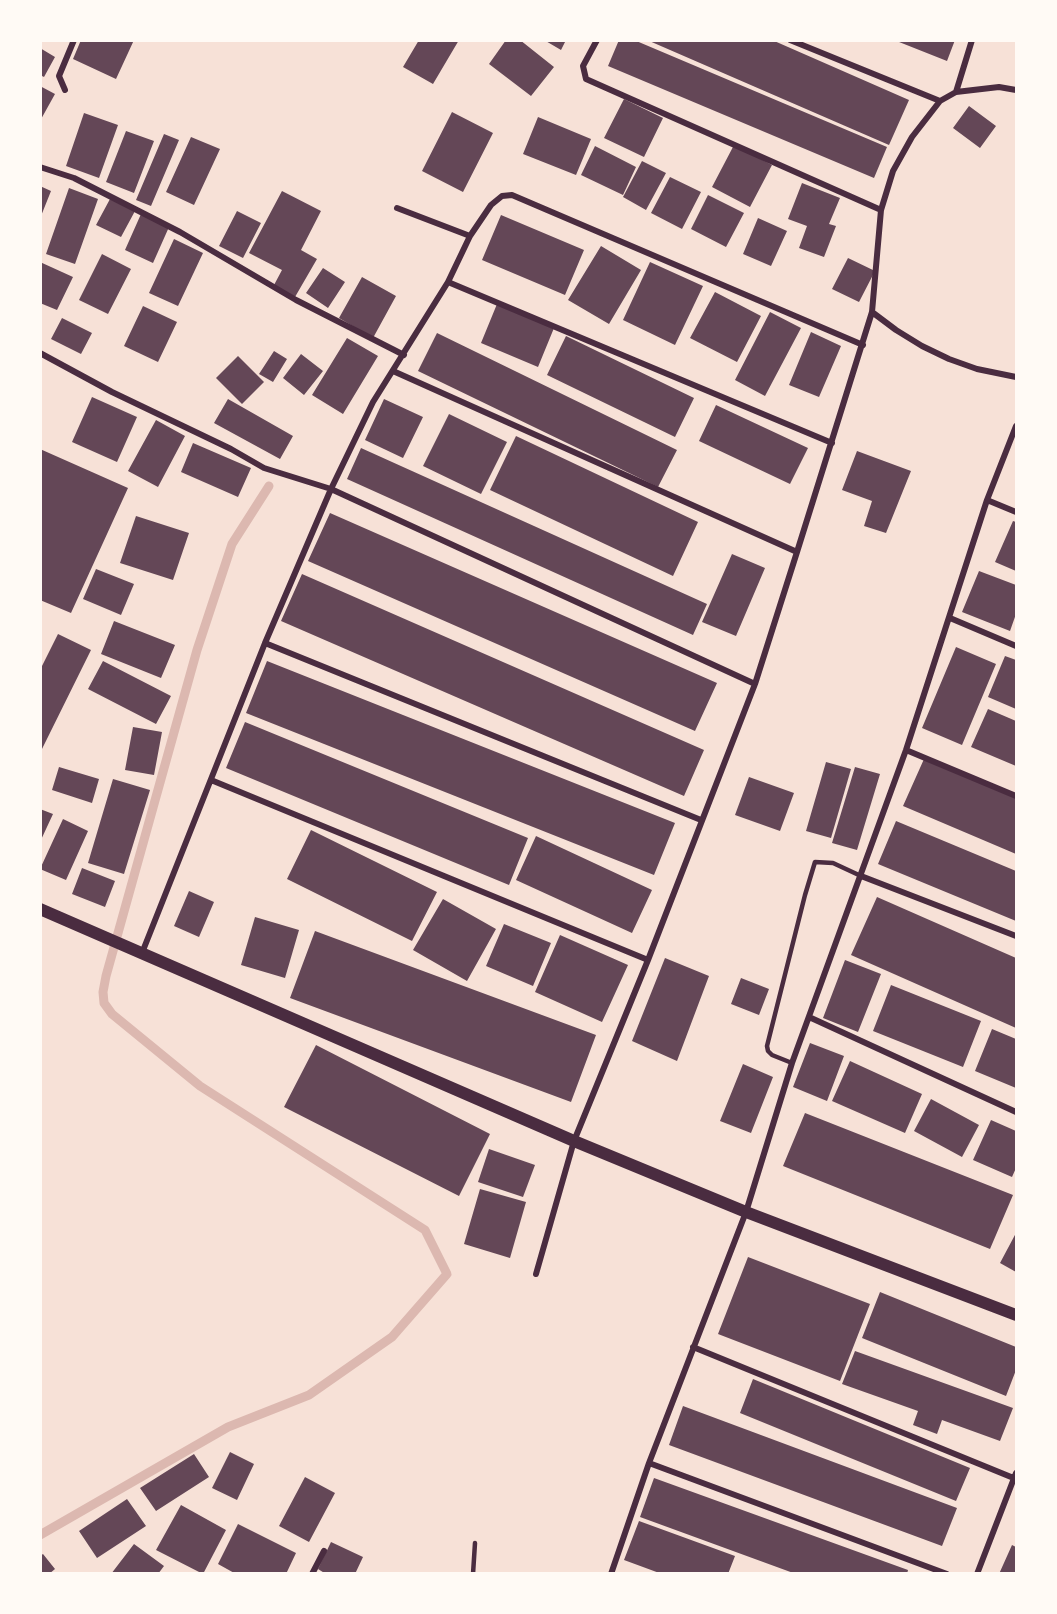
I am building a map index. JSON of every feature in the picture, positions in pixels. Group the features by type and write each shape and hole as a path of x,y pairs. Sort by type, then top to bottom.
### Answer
{"main road":[{"path":"40,909 574,1141 746,1212 1017,1315"}],"street":[{"path":"65,90 59,76 74,40"},
{"path":"597,40 583,66 586,79 881,210"},
{"path":"790,40 940,101"},
{"path":"956,92 972,40"},
{"path":"536,1274 574,1141 648,960 755,684 872,312 881,210 893,171 912,137 940,101 956,92 999,87 1017,90"},
{"path":"40,167 74,178 180,232 296,300 404,355"},
{"path":"137,951 211,780 331,489 373,402 448,282 470,236 491,205 502,196 512,195 863,345"},
{"path":"398,208 470,236"},
{"path":"448,282 832,443"},
{"path":"872,312 905,336 949,358 977,369 1017,377"},
{"path":"40,353 112,392 231,449 264,468 331,489 755,684"},
{"path":"393,371 797,552"},
{"path":"613,1573 649,1463 746,1212 792,1063 906,750 987,500 1017,426"},
{"path":"987,500 1017,512"},
{"path":"950,618 1017,646"},
{"path":"266,643 701,820"},
{"path":"906,750 1017,796"},
{"path":"211,780 648,960"},
{"path":"861,876 1017,936"},
{"path":"809,1017 1017,1112"},
{"path":"693,1347 1016,1477 977,1574"},
{"path":"649,1463 947,1574"},
{"path":"312,1574 324,1551"}],"lane":[{"path":"792,1063 772,1055 768,1052 767,1046 815,862 833,863 861,876"},
{"path":"473,1574 475,1543"}],"building":[{"path":"81,40 134,40 116,79 73,59"},
{"path":"419,40 459,40 433,84 403,67"},
{"path":"506,40 520,40 554,67 531,96 489,64"},
{"path":"544,40 566,40 561,50"},
{"path":"619,40 634,40 887,147 874,178 608,66"},
{"path":"647,40 772,40 909,100 889,145"},
{"path":"894,40 955,40 947,61"},
{"path":"40,48 55,57 44,77 40,75"},
{"path":"40,86 55,94 40,121"},
{"path":"624,99 663,118 644,157 604,138"},
{"path":"969,106 996,126 980,148 953,128"},
{"path":"452,112 493,133 463,192 422,171"},
{"path":"84,113 118,125 99,178 66,166"},
{"path":"538,117 591,139 576,175 523,154"},
{"path":"126,131 154,141 134,193 106,182"},
{"path":"164,134 179,140 151,206 136,200"},
{"path":"191,137 220,149 194,205 166,192"},
{"path":"734,145 772,165 750,207 712,187"},
{"path":"595,146 636,167 623,195 581,175"},
{"path":"642,161 666,173 646,210 623,197"},
{"path":"670,177 701,192 682,229 651,213"},
{"path":"802,183 840,198 829,224 836,226 824,257 799,248 807,226 788,219"},
{"path":"40,186 51,191 41,216 40,216"},
{"path":"69,188 98,199 75,264 46,254"},
{"path":"282,191 321,211 301,250 317,259 295,297 274,285 282,270 249,253"},
{"path":"708,195 744,213 726,247 691,229"},
{"path":"110,199 135,211 121,237 96,225"},
{"path":"237,211 261,223 243,258 219,246"},
{"path":"141,214 169,227 153,263 125,250"},
{"path":"501,215 584,250 565,295 482,260"},
{"path":"758,218 787,231 771,266 743,254"},
{"path":"174,239 203,253 178,306 149,293"},
{"path":"601,246 641,270 609,324 568,300"},
{"path":"102,254 131,269 108,314 79,300"},
{"path":"848,258 875,271 859,302 832,289"},
{"path":"40,262 73,277 57,310 40,303"},
{"path":"650,262 703,286 675,345 623,320"},
{"path":"323,268 345,282 328,308 306,293"},
{"path":"362,277 396,296 373,338 339,318"},
{"path":"715,292 761,316 737,362 690,338"},
{"path":"497,304 554,328 538,367 481,343"},
{"path":"143,306 177,322 158,362 124,346"},
{"path":"770,312 801,328 765,396 735,380"},
{"path":"62,318 92,333 81,354 51,339"},
{"path":"811,332 841,346 819,397 789,385"},
{"path":"437,333 677,450 658,487 418,371"},
{"path":"566,336 694,398 675,437 547,375"},
{"path":"347,338 378,356 343,414 312,395"},
{"path":"274,351 287,359 273,382 259,374"},
{"path":"301,354 323,371 304,395 283,378"},
{"path":"238,356 264,382 242,404 216,378"},
{"path":"92,397 137,417 117,462 72,442"},
{"path":"228,399 293,436 280,459 214,423"},
{"path":"384,399 423,417 403,458 365,440"},
{"path":"716,405 808,448 790,484 699,441"},
{"path":"449,414 507,442 481,494 423,466"},
{"path":"156,420 185,436 158,487 128,471"},
{"path":"516,436 698,522 673,576 490,490"},
{"path":"193,443 251,468 238,497 181,472"},
{"path":"361,448 707,604 693,635 347,479"},
{"path":"40,449 128,488 71,613 40,600"},
{"path":"857,451 911,471 886,533 864,526 872,501 842,490"},
{"path":"330,513 717,683 695,731 308,561"},
{"path":"136,516 189,533 173,580 120,563"},
{"path":"1013,521 1016,522 1016,571 995,562"},
{"path":"732,554 765,568 736,636 702,622"},
{"path":"96,569 134,584 121,615 83,599"},
{"path":"979,571 1016,585 1016,614 1010,631 962,612"},
{"path":"302,574 704,750 684,796 281,621"},
{"path":"114,621 175,645 161,678 101,654"},
{"path":"58,634 91,650 40,753 40,670"},
{"path":"956,647 996,664 962,745 922,728"},
{"path":"1005,656 1016,660 1016,709 988,697"},
{"path":"103,661 171,696 156,724 88,689"},
{"path":"267,661 675,823 654,875 246,713"},
{"path":"988,709 1016,721 1016,766 971,747"},
{"path":"245,722 528,838 509,885 226,768"},
{"path":"133,727 162,732 154,775 125,770"},
{"path":"924,759 1016,798 1016,854 903,806"},
{"path":"826,762 851,769 831,838 806,831"},
{"path":"59,767 99,779 92,803 52,790"},
{"path":"855,767 880,774 857,850 832,843"},
{"path":"749,777 794,793 780,831 735,815"},
{"path":"113,779 150,790 124,874 88,863"},
{"path":"40,809 53,814 40,842"},
{"path":"63,819 88,831 66,880 40,869"},
{"path":"896,821 1016,871 1016,921 878,864"},
{"path":"311,830 437,892 412,941 287,879"},
{"path":"536,836 652,890 632,933 516,880"},
{"path":"82,868 115,881 105,907 72,894"},
{"path":"189,891 214,902 199,937 174,926"},
{"path":"877,897 1016,958 1016,1028 851,955"},
{"path":"443,899 496,929 467,981 413,950"},
{"path":"255,917 299,930 285,978 241,965"},
{"path":"504,924 551,943 533,986 486,966"},
{"path":"315,931 596,1035 571,1102 290,998"},
{"path":"560,935 628,965 602,1022 535,992"},
{"path":"665,958 709,976 677,1061 632,1041"},
{"path":"845,960 881,974 858,1032 823,1018"},
{"path":"741,978 769,989 759,1015 731,1004"},
{"path":"891,985 981,1021 963,1067 873,1031"},
{"path":"992,1029 1016,1039 1016,1088 975,1071"},
{"path":"810,1043 844,1056 827,1101 793,1087"},
{"path":"316,1045 490,1134 459,1196 284,1107"},
{"path":"850,1061 922,1094 905,1133 832,1101"},
{"path":"743,1064 773,1077 751,1133 720,1121"},
{"path":"931,1099 979,1125 962,1157 914,1131"},
{"path":"805,1113 1013,1195 990,1249 783,1166"},
{"path":"991,1120 1016,1131 1016,1168 1012,1177 973,1160"},
{"path":"489,1149 535,1165 523,1197 478,1182"},
{"path":"480,1189 526,1202 510,1258 464,1244"},
{"path":"1016,1233 1016,1272 1000,1263"},
{"path":"748,1257 870,1304 840,1381 718,1334"},
{"path":"880,1292 1016,1347 1016,1370 1006,1396 862,1338"},
{"path":"855,1351 1013,1408 1000,1441 942,1420 937,1434 913,1425 918,1411 842,1384"},
{"path":"753,1379 970,1468 956,1501 740,1413"},
{"path":"683,1406 957,1508 942,1546 669,1445"},
{"path":"230,1452 254,1464 237,1500 212,1488"},
{"path":"194,1454 209,1477 156,1511 140,1488"},
{"path":"305,1477 335,1493 309,1542 279,1526"},
{"path":"654,1478 908,1570 907,1574 796,1574 640,1517"},
{"path":"127,1499 146,1526 97,1558 79,1531"},
{"path":"181,1505 226,1530 203,1574 156,1550"},
{"path":"639,1521 735,1556 728,1574 662,1574 624,1560"},
{"path":"238,1524 296,1553 286,1574 236,1574 218,1564"},
{"path":"331,1542 363,1557 355,1574 326,1574 318,1569"},
{"path":"134,1544 164,1566 158,1574 111,1574"},
{"path":"1012,1545 1016,1547 1016,1574 999,1574"},
{"path":"43,1554 55,1569 49,1574 40,1574 40,1556"}],"waterway":[{"path":"40,1535 228,1427 309,1395 392,1337 447,1274 425,1230 200,1086 112,1014 104,1003 103,992 106,976 197,650 232,544 269,486"}]}
